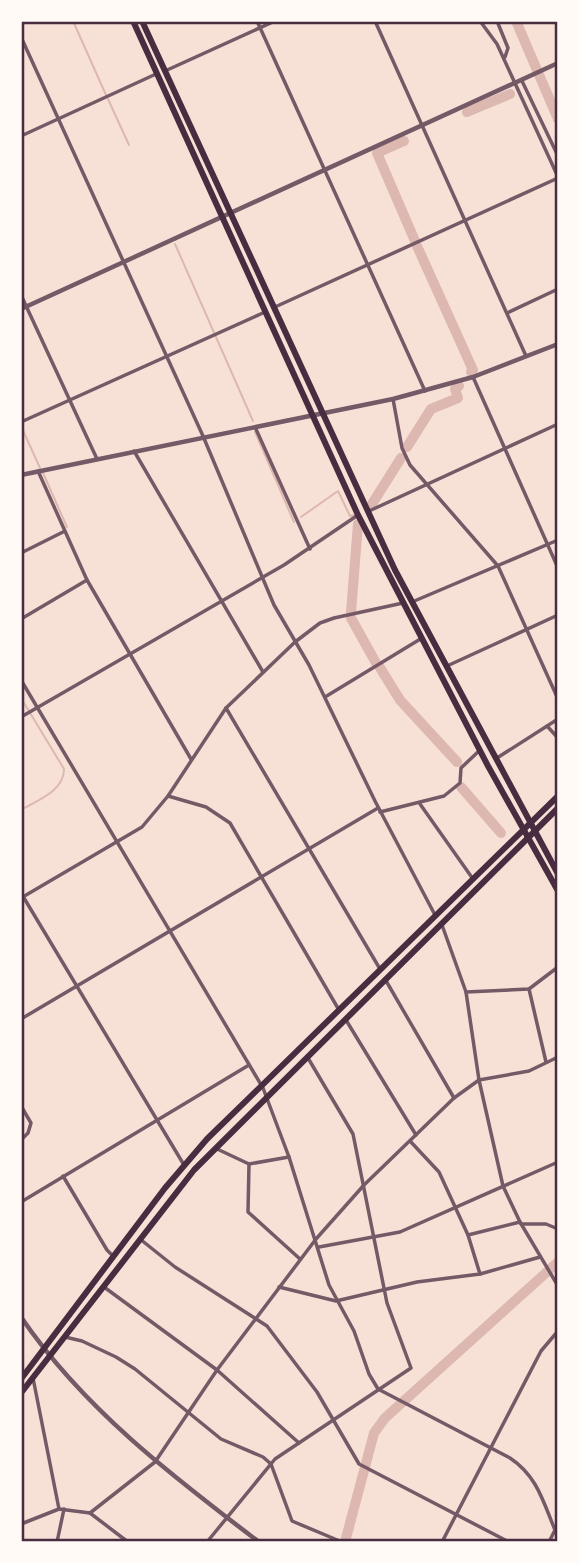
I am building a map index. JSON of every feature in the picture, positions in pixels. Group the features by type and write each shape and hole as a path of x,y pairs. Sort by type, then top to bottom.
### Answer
{"main road":[{"path":"133,21 161,72 230,214 312,416 358,514 481,750 558,874"},
{"path":"142,21 222,217 558,891"},
{"path":"21,1393 52,1356 139,1238 214,1148 441,924 558,796"},
{"path":"21,1379 113,1256 207,1139 263,1087 472,879 558,809"}],"street":[{"path":"257,21 425,391"},
{"path":"21,136 275,21"},
{"path":"375,21 526,356"},
{"path":"21,422 368,266 558,177 505,59 480,21"},
{"path":"497,21 508,48 505,59"},
{"path":"21,37 125,261 262,577 325,697 379,810 436,916"},
{"path":"24,307 558,63"},
{"path":"522,81 558,156"},
{"path":"507,313 558,289"},
{"path":"21,295 24,307 97,459"},
{"path":"21,475 393,399 473,377 558,344"},
{"path":"473,377 558,568"},
{"path":"393,399 402,448 410,465 498,566 558,699"},
{"path":"367,512 558,424"},
{"path":"254,426 310,549"},
{"path":"134,451 263,671"},
{"path":"41,470 63,531 87,580 191,759"},
{"path":"21,717 310,549 358,514"},
{"path":"21,553 63,531"},
{"path":"412,602 558,540"},
{"path":"21,619 87,580"},
{"path":"184,1165 155,1121 22,896 142,827 168,796 226,708 295,642 320,623 403,603"},
{"path":"447,666 558,615"},
{"path":"325,697 422,638"},
{"path":"21,680 263,1087 289,1157 335,1301 354,1331 378,1389 526,1470 545,1501 551,1517 555,1530 549,1542"},
{"path":"226,708 381,971"},
{"path":"495,760 558,719"},
{"path":"547,726 558,738"},
{"path":"21,1019 379,810 420,804 444,796 456,787 461,778 461,768 481,750"},
{"path":"168,796 219,813 234,830 340,1011"},
{"path":"420,804 472,879"},
{"path":"441,924 466,992 479,1080 503,1186 558,1286"},
{"path":"466,992 529,989 558,967"},
{"path":"385,979 454,1098"},
{"path":"529,989 546,1063"},
{"path":"345,1018 416,1135"},
{"path":"207,1542 271,1464 411,1368 383,1289 353,1134 307,1056"},
{"path":"90,1513 155,1462 256,1317 316,1239 364,1185 454,1098 479,1080 517,1074 558,1057"},
{"path":"21,1202 249,1065"},
{"path":"21,1106 31,1123 28,1133 21,1140"},
{"path":"410,1141 439,1172 468,1235 480,1274"},
{"path":"214,1148 249,1164 289,1157"},
{"path":"318,1247 400,1232 558,1162"},
{"path":"249,1164 248,1212 300,1259"},
{"path":"63,1176 107,1251 113,1256"},
{"path":"468,1235 521,1223 546,1224 558,1229"},
{"path":"139,1238 175,1267 256,1317 286,1348 334,1420 359,1464 509,1542"},
{"path":"279,1287 335,1301 383,1289 480,1274 540,1257"},
{"path":"104,1287 217,1370 299,1443"},
{"path":"21,1317 45,1348 122,1433 155,1462 259,1542"},
{"path":"442,1542 541,1351 558,1331"},
{"path":"65,1337 82,1341 116,1357 190,1412 220,1439 263,1457 271,1464 292,1521 336,1541"},
{"path":"33,1378 62,1509 57,1542"},
{"path":"21,1524 62,1509 90,1513 128,1542"},
{"path":"551,1517 558,1514"}],"waterway":[{"path":"73,21 106,95"},
{"path":"516,21 558,119"},
{"path":"467,112 510,94"},
{"path":"108,99 129,145"},
{"path":"404,141 377,153 415,241"},
{"path":"175,244 253,421"},
{"path":"417,246 473,370 471,372"},
{"path":"407,447 431,409 458,398 455,389 459,386"},
{"path":"21,426 40,468"},
{"path":"255,432 294,522"},
{"path":"372,504 401,458"},
{"path":"43,473 67,527"},
{"path":"301,517 338,491 350,516 355,515"},
{"path":"351,612 358,524"},
{"path":"351,618 376,663"},
{"path":"379,666 400,700 457,762"},
{"path":"21,698 64,769 63,777 55,789 21,810"},
{"path":"461,787 501,833"},
{"path":"345,1542 374,1433 385,1418 558,1262"}]}
